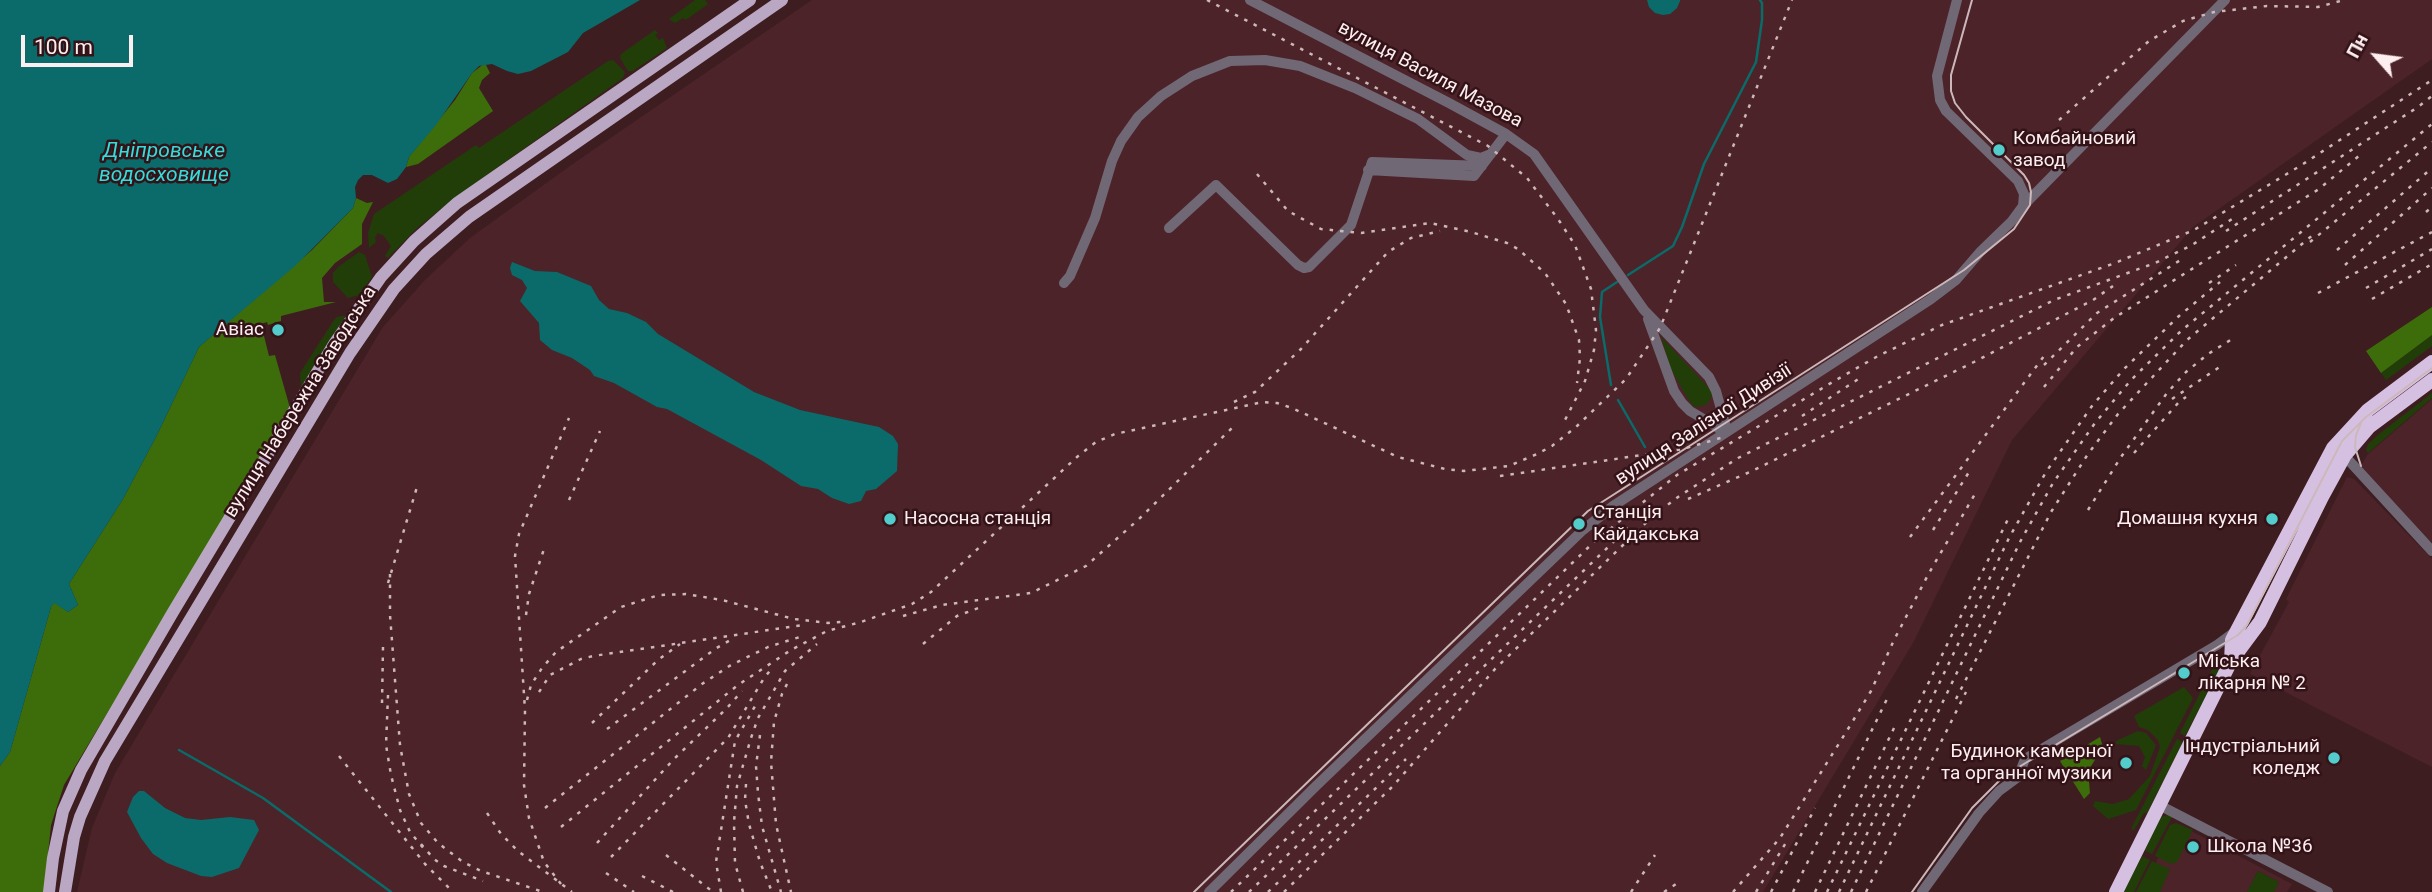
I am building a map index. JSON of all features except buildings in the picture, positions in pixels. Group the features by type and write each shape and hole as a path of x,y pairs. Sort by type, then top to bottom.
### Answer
{"highway":[{"path":"2231,661 2231,646 2238,629 2339,452 2368,410 2432,362"},
{"path":"2116,892 2231,661 2260,622 2322,497 2339,452 2432,380"}],"main road":[{"name":"вулиця Набережна Заводська","path":"49,892 63,811 81,770 334,344 381,277 414,241 457,203 750,0"},
{"name":"вулиця Набережна Заводська","path":"65,892 74,836 105,761 350,353 394,289 426,254 470,217 782,0"}],"street":[{"name":"вулиця Василя Мазова","path":"1250,0 1522,144 1543,164 1644,310 1709,377 1725,432"},
{"path":"1957,0 1937,76 1940,100 1946,111 2014,177 2024,194 2023,206"},
{"name":"вулиця Залізної Дивізії","path":"1209,892 1583,530 1613,506 1931,299 1956,280 2023,206 2225,0"},
{"path":"1064,283 1070,276 1094,218 1116,151 1138,117 1161,96 1192,76 1230,61 1265,60 1300,66 1418,119 1467,155 1481,158 1491,154"},
{"path":"1169,228 1216,186 1298,265 1309,267 1351,225 1368,170 1474,176 1506,134"},
{"name":"вулиця Василя Мазова","path":"1644,310 1674,391 1690,411 1725,432"},
{"path":"2339,452 2432,551"},
{"path":"1922,892 1979,813 1999,791 2018,777 2025,759 2217,645 2238,629"},
{"path":"2217,645 2231,661"},
{"path":"2159,805 2328,892"}],"shaded area":[{"path":"812,0 2432,0 2432,59 2193,227 2012,440 1913,643 1763,892 77,892 92,828 115,773 383,327 425,280 470,238"},
{"path":"2432,399 2432,542 2425,539 2359,469 2368,454"},
{"path":"2347,477 2354,479 2432,559 2432,767 2250,674 2289,602 2286,599"},
{"name":"Школа №36","path":"2176,823 2292,884 2287,892 2274,892 2279,882 2258,871 2247,892 2141,892"}],"green space":[{"path":"695,0 705,0 708,4 686,20 683,18 675,23 669,19"},
{"path":"655,30 658,33 655,35 659,40 663,38 667,48 633,71 628,71 620,58 621,54"},
{"path":"613,60 625,72 623,78 457,196 416,229 388,258 385,256 391,246 384,236 378,233 376,242 369,248 368,233 374,214 476,145 479,148"},
{"path":"485,63 490,73 482,80 479,88 493,111 418,164 406,167 409,157 455,100 472,73"},
{"path":"356,198 367,203 373,202 362,224 362,244 335,263 322,278 324,302 336,302 281,316 281,321 268,325 267,322 261,324 269,356 275,355 290,408 64,785 51,825 44,892 0,892 0,766 10,752 51,607 54,602 68,612 78,605 69,584 123,499 199,347 312,250 353,208"},
{"path":"359,252 365,255 372,277 359,295 348,298 333,282 333,273"},
{"path":"2432,307 2432,335 2381,373 2366,351"},
{"path":"346,315 301,390 300,373 334,320"},
{"path":"2432,335 2432,346 2386,380 2381,373"},
{"path":"1661,337 1708,387 1713,395 1706,405 1694,407 1688,399 1671,369"},
{"path":"2432,393 2432,398 2368,453 2368,444"},
{"path":"2213,667 2220,669 2185,736 2180,733"},
{"path":"2184,687 2193,698 2136,810 2108,819 2093,806 2095,801 2113,804 2129,799 2150,776 2160,747 2158,740 2148,730 2139,727 2134,716"},
{"path":"2138,731 2146,733 2156,745 2146,770 2142,766 2145,757 2139,746 2116,744 2116,741"},
{"path":"2100,737 2103,747 2088,771 2090,793 2084,799 2060,761"},
{"path":"2177,739 2183,742 2147,813 2144,813 2134,830 2131,829"},
{"path":"2161,817 2172,817 2152,854 2144,850"},
{"path":"2176,823 2193,830 2177,862 2171,864 2155,856 2170,825"},
{"path":"2142,856 2150,860 2134,892 2123,892"},
{"path":"2152,861 2170,869 2160,892 2136,892"},
{"path":"2258,871 2279,882 2274,892 2247,892"}],"water":[{"name":"Дніпровське водосховище","path":"0,0 640,0 583,33 568,52 531,71 518,74 492,64 479,66 409,157 406,167 397,179 388,183 372,175 363,175 355,187 353,208 295,266 199,347 123,499 69,584 78,605 68,612 54,603 51,607 10,752 0,766"},
{"path":"1647,0 1680,1 1670,14 1663,15 1655,13"},
{"path":"512,262 535,271 557,272 591,286 599,300 609,309 627,313 646,322 658,334 754,392 800,410 879,427 893,436 898,444 897,471 876,489 866,491 861,501 849,504 818,489 801,486 761,460 667,409 657,407 614,383 594,376 590,370 572,358 552,350 540,340 539,323 520,301 527,288 522,280 512,275"},
{"path":"139,791 144,791 165,808 185,818 201,820 230,817 254,820 259,830 239,868 212,877 201,876 167,863 153,854 127,812 133,797"}],"waterway":[{"path":"1628,275 1673,246 1704,164 1756,62 1762,20 1760,0"},
{"path":"1611,385 1600,317 1602,292 1617,282"},
{"path":"1618,400 1645,447"},
{"path":"179,750 263,798 391,892"}],"tram line":[{"path":"1194,892 1588,511 1964,270 2014,229 2030,205 2029,183 1966,117 1955,103 1951,91 1951,75 1972,0"},
{"path":"1912,892 1972,808 2004,776 2238,635 2247,625 2342,441 2366,417 2432,368"},
{"path":"2361,423 2355,447 2361,466"}],"railway":[{"path":"1207,0 1488,146 1527,178 1575,245 1591,289 1596,330 1594,350 1585,381 1565,420"},
{"path":"561,827 738,685 791,650 827,631 912,604 931,592 1077,457 1096,442 1115,434 1263,402 1292,408 1398,457 1445,469 1464,471 1509,466 1552,446 1626,379 1660,328 1792,0"},
{"path":"2059,120 2149,41 2183,21 2214,12 2267,6 2318,7 2344,0"},
{"path":"1231,892 1595,541 1677,475 1878,356 1942,325 2115,263 2194,230 2300,166 2432,80"},
{"path":"2226,231 2432,96"},
{"path":"1851,892 2020,542 2053,483 2095,423 2131,380 2181,331 2432,124"},
{"path":"2310,242 2432,142"},
{"path":"2044,387 2077,347 2114,318 2319,189 2360,155"},
{"path":"2337,250 2432,168"},
{"path":"1257,174 1288,211 1321,229 1361,233 1430,223 1471,232 1518,249 1545,273 1566,304 1579,340 1577,383"},
{"path":"2345,265 2432,188"},
{"path":"2426,212 2432,207"},
{"path":"1284,892 1393,786 1495,669 1653,516 1678,497 1738,458 2054,300 2155,263 2192,245 2232,219"},
{"path":"1234,402 1255,392 1301,349 1388,252 1411,238 1440,231"},
{"path":"2318,293 2432,232"},
{"path":"1956,699 2051,512 2088,454 2118,414 2187,340 2314,234"},
{"path":"2366,288 2432,249"},
{"path":"2044,365 2097,313 2182,259"},
{"path":"2372,299 2432,264"},
{"path":"2209,283 2236,265"},
{"path":"1839,892 2009,538 2046,472 2092,406 2124,369 2179,316 2220,282"},
{"path":"1688,499 1752,471 1974,362 2093,300 2113,286"},
{"path":"2088,510 2121,457 2167,393 2186,372 2232,339"},
{"path":"1910,537 2047,352"},
{"path":"2172,399 2224,364"},
{"path":"1802,416 1863,376"},
{"path":"2134,453 2186,397"},
{"path":"561,884 544,862 529,818 524,785 525,710 515,556 519,534 569,418"},
{"path":"903,616 942,605 1031,593 1086,566 1139,519 1234,426"},
{"path":"569,500 600,431"},
{"path":"1500,476 1683,449 1724,437"},
{"path":"1933,530 1969,472"},
{"path":"388,583 417,487"},
{"path":"1733,892 1780,838 1848,729 1871,691 1929,573 1975,494"},
{"path":"1827,892 2009,517"},
{"path":"1249,892 1628,528"},
{"path":"526,615 529,594 544,549"},
{"path":"390,574 390,615 400,745 409,794 421,823 438,843 463,862 481,871 543,892"},
{"path":"527,700 531,685 556,652 621,607 659,595 686,594 722,600 794,619 841,622"},
{"path":"923,644 957,616 981,607"},
{"path":"539,692 550,675 581,659 803,625"},
{"path":"545,808 702,684 731,665 768,647 803,636"},
{"path":"607,729 732,639"},
{"path":"592,723 658,660 680,644"},
{"path":"743,892 735,863 734,822 737,786 751,738 758,718 785,671 817,644"},
{"path":"382,703 383,647"},
{"path":"611,857 728,738 773,667"},
{"path":"787,684 774,722 771,762 776,824 791,892"},
{"path":"597,843 674,759 742,691"},
{"path":"1866,892 1966,692"},
{"path":"388,695 386,745 391,775 400,810 410,832 425,850"},
{"path":"1793,892 1887,699"},
{"path":"721,892 716,862 735,741 758,701"},
{"path":"1815,892 1895,726"},
{"path":"760,735 756,766 762,826 781,892"},
{"path":"339,756 425,864 453,892"},
{"path":"1268,892 1406,759"},
{"path":"746,784 745,800 749,824 772,892"},
{"path":"1771,892 1815,808"},
{"path":"487,813 501,834 518,851 572,892"},
{"path":"1756,892 1787,841"},
{"path":"421,844 444,866 483,881"},
{"path":"666,855 713,892"},
{"path":"1631,892 1655,855"},
{"path":"606,873 634,892"},
{"path":"642,876 673,892"},
{"path":"1664,892 1676,884"}],"place":[{"name":"Комбайновий завод","path":"1999,150"},
{"name":"Авіас","path":"278,330"},
{"name":"Насосна станція","path":"890,519"},
{"name":"Домашня кухня","path":"2272,519"},
{"name":"Станція Кайдакська","path":"1579,524"},
{"name":"Міська лікарня № 2","path":"2184,673"},
{"name":"Індустріальний коледж","path":"2334,758"},
{"name":"Будинок камерної та органної музики","path":"2126,763"},
{"name":"Школа №36","path":"2193,847"}]}
